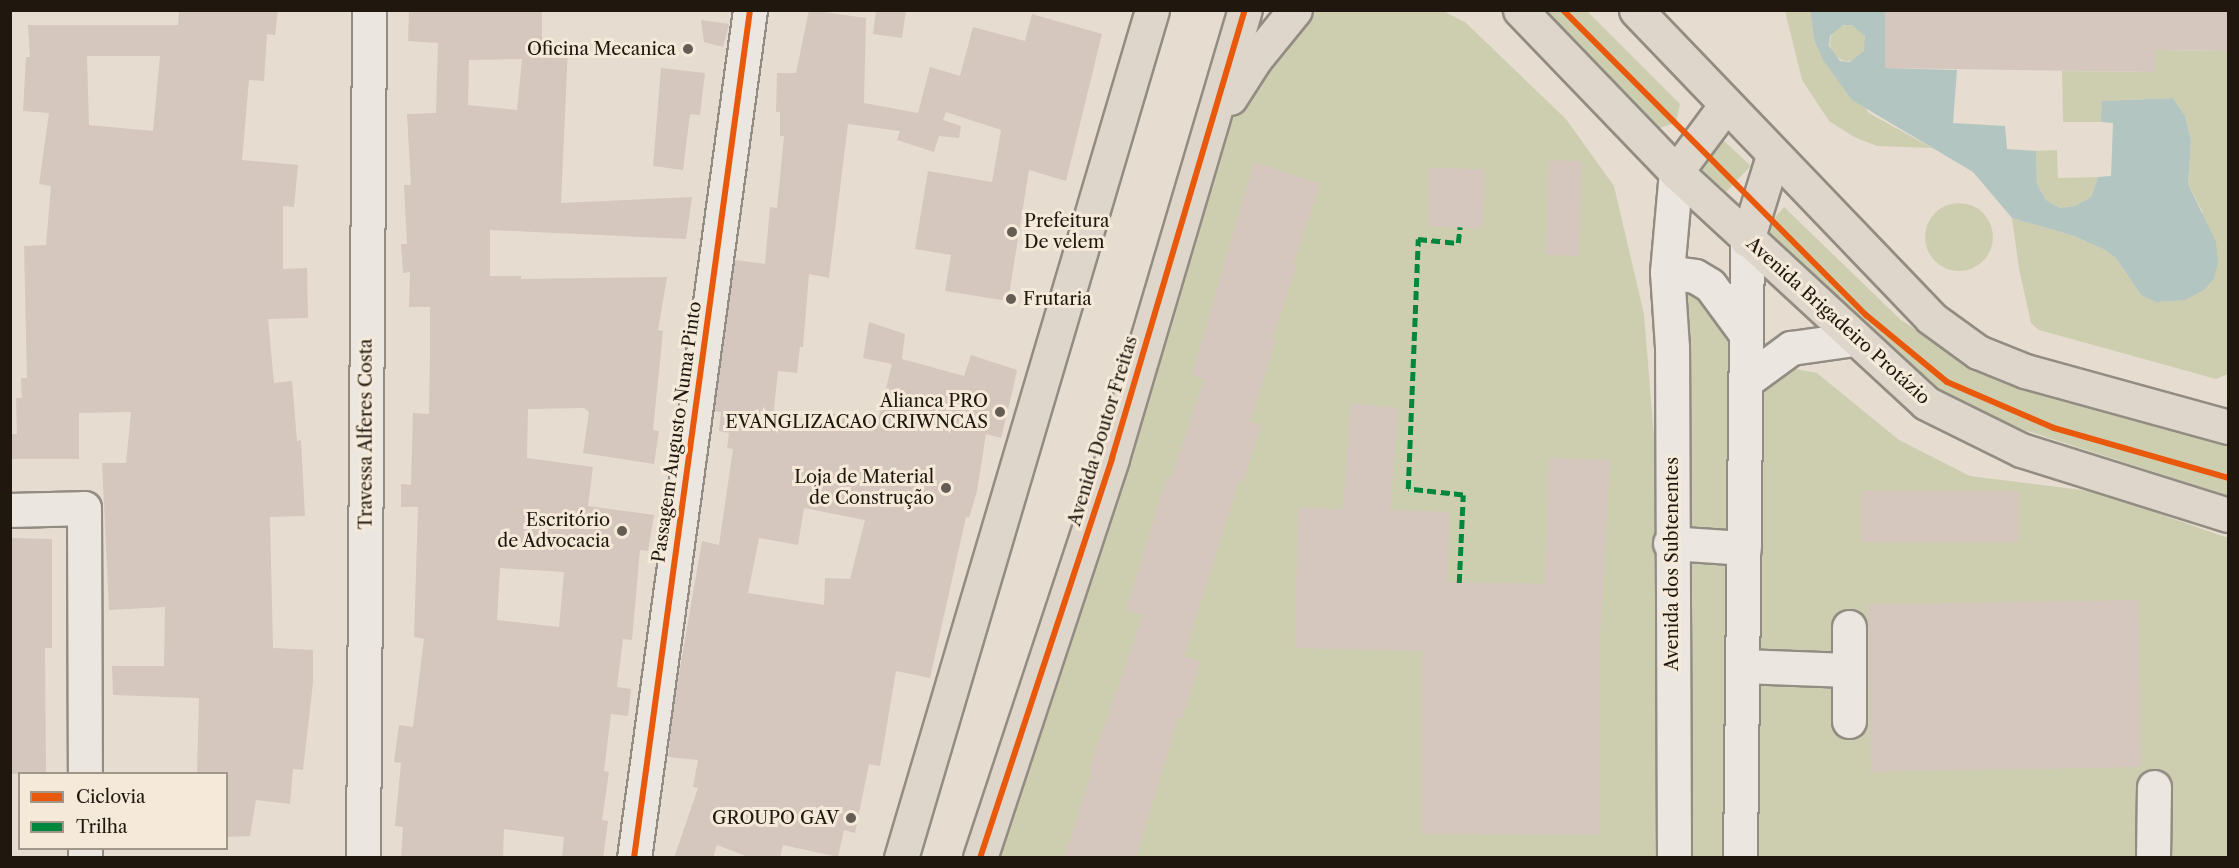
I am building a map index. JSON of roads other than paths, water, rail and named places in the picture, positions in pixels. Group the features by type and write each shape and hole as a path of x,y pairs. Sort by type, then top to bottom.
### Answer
{"main road":[{"path":"901,858 1152,10"},
{"name":"Avenida Doutor Freitas","path":"980,858 1112,458 1245,10"},
{"path":"1209,130 1255,59 1295,10"},
{"name":"Avenida Brigadeiro Protázio","path":"1520,10 1676,172 1854,339 1926,403 2021,450 2229,515"},
{"path":"1636,10 1725,106 1931,318 1978,352 2025,371 2229,427"},
{"path":"1676,172 1725,106"},
{"path":"1747,240 1773,156"}],"street":[{"name":"Travessa Alferes Costa","path":"363,858 369,10"},
{"name":"Passagem Augusto Numa Pinto","path":"634,858 750,10"},
{"name":"Avenida dos Subtenentes","path":"1674,858 1670,543 1672,347 1667,272 1676,172"},
{"path":"1740,858 1747,240"},
{"path":"1667,272 1695,276 1710,285 1746,334"},
{"path":"1746,381 1791,348 1854,339"},
{"path":"10,510 84,508 85,772"},
{"path":"1670,543 1743,548"},
{"path":"1849,627 1849,721"},
{"path":"1742,666 1848,670"},
{"path":"2153,858 2154,787"}],"place":[{"name":"Oficina Mecanica","path":"688,49"},
{"name":"Prefeitura De velem","path":"1012,232"},
{"name":"Frutaria","path":"1011,299"},
{"name":"Alianca PRO EVANGLIZACAO CRIWNCAS","path":"1000,412"},
{"name":"Loja de Material de Construção","path":"946,488"},
{"name":"Escritório de Advocacia","path":"622,531"},
{"name":"GROUPO GAV","path":"851,818"}]}
